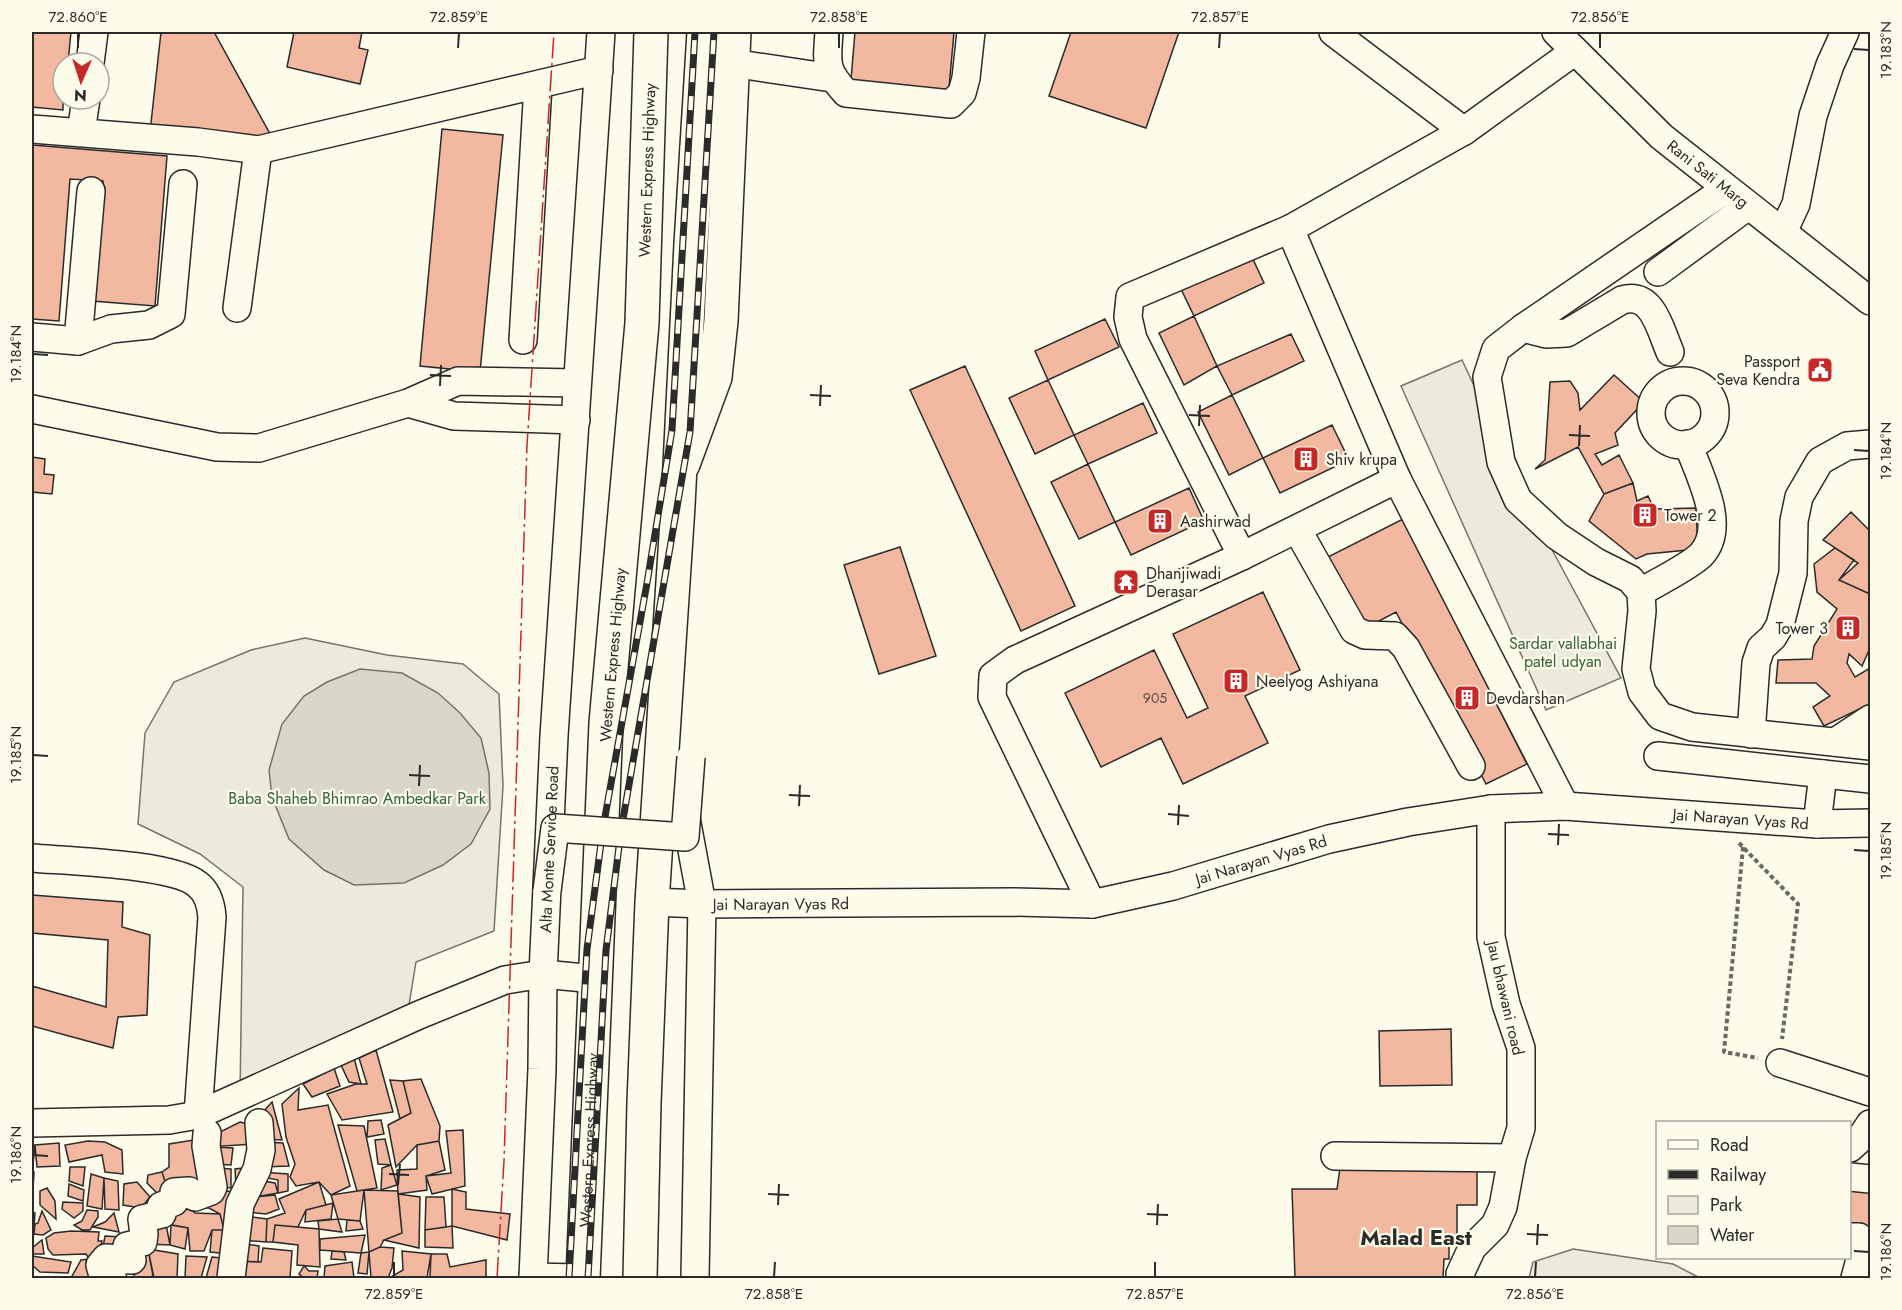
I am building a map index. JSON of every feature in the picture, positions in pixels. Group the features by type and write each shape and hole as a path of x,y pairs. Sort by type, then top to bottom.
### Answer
{"main road":[{"name":"Western Express Highway","path":"583,1278 606,723 642,323 651,32"},
{"path":"680,473 715,377 721,321 704,32"},
{"path":"640,1278 652,902 685,373 712,151 733,47"},
{"path":"638,370 685,373"}],"street":[{"path":"92,51 94,32"},
{"name":"Alta Monte Service Road","path":"533,1277 554,736 601,32"},
{"path":"829,32 827,64 832,78 846,93 951,104 962,93 971,32"},
{"path":"1333,32 1464,132"},
{"path":"1783,231 1796,204 1813,116 1830,65 1845,32"},
{"path":"1242,556 1133,339 1128,317 1130,297 1290,229 1464,132 1559,37"},
{"name":"Rani Sati Marg","path":"1559,37 1662,138 1870,301"},
{"path":"733,47 832,78"},
{"path":"32,129 198,142 258,150 599,70"},
{"path":"523,340 538,85"},
{"path":"81,132 84,111"},
{"path":"237,308 258,150"},
{"path":"32,337 78,341 111,329 149,324 171,314 183,184"},
{"path":"1726,189 1523,328 1496,349 1487,377 1501,462 1518,500 1557,536 1596,562 1630,579 1641,592 1642,610 1635,669 1642,692 1660,716 1692,727 1870,746"},
{"path":"78,341 91,191"},
{"path":"1658,272 1748,206"},
{"path":"1290,229 1397,479 1565,806"},
{"path":"1523,328 1546,334 1567,333 1622,300 1632,297 1643,300 1650,307 1670,352"},
{"path":"32,410 217,447 259,448 408,403 459,381 577,382"},
{"path":"408,403 454,416 576,420"},
{"path":"1641,592 1700,556 1707,546 1713,524 1711,505 1688,444"},
{"path":"1751,734 1756,663 1761,648 1773,638 1780,625 1793,573 1794,521 1799,497 1820,460 1847,446 1870,444"},
{"path":"1092,904 992,698 993,676 1015,660 1242,556 1397,479"},
{"path":"1297,529 1354,630 1365,635 1395,636 1406,648 1471,766"},
{"path":"1835,742 1870,719"},
{"path":"1658,756 1870,779"},
{"path":"547,891 555,828 685,837 691,757"},
{"path":"1817,824 1823,774"},
{"name":"Jai Narayan Vyas Rd","path":"652,902 1092,904 1173,886 1329,839 1408,822 1491,809 1565,806 1817,824 1870,823"},
{"name":"Jau bhawani road","path":"1461,1278 1460,1274 1472,1248 1495,1225 1503,1207 1512,1158 1521,1128 1521,1048 1506,1004 1491,937 1491,809"},
{"path":"686,818 702,904 695,1278"},
{"path":"32,858 150,869 182,876 198,884 210,900 212,916 202,1124 213,1187 211,1191 195,1197 189,1191 174,1192 174,1202 161,1206 162,1214 142,1219 143,1242 127,1246 132,1269"},
{"path":"32,1122 169,1120 202,1124 429,1011 505,980 543,974 595,979"},
{"path":"1780,1063 1870,1092"},
{"path":"231,1278 240,1204 257,1169 261,1150 259,1123"},
{"path":"1851,1147 1860,1139 1870,1124"},
{"path":"1335,1156 1512,1158"},
{"path":"1851,1177 1870,1179"},
{"path":"1851,1237 1859,1238 1862,1252 1855,1278"},
{"path":"112,1278 111,1273 102,1272 100,1265 106,1258 132,1269"},
{"path":"533,1277 577,1278"}],"path":[{"path":"1714,817 1743,847 1798,904 1780,1063 1724,1052 1743,847"}],"green space":[{"name":"Sardar vallabhai patel udyan","path":"1462,360 1542,531 1621,678 1546,710 1401,386"},
{"name":"Baba Shaheb Bhimrao Ambedkar Park","path":"305,638 387,655 463,664 499,694 503,786 494,931 416,962 409,1005 240,1096 243,887 200,854 138,824 145,733 174,682 251,650"},
{"path":"1573,1249 1673,1264 1700,1278 1529,1278 1533,1262"}],"water":[{"path":"360,669 402,673 438,693 460,713 481,738 489,773 490,809 471,844 443,865 404,883 354,885 324,870 289,839 272,797 269,770 282,724 304,696 327,682"}],"building":[{"path":"32,32 71,32 69,51 51,51 51,109 32,107"},
{"path":"161,32 214,32 275,143 150,132"},
{"path":"294,32 362,32 359,48 368,50 360,84 287,67"},
{"path":"855,32 954,32 948,99 850,91"},
{"path":"1071,32 1179,32 1146,128 1049,96"},
{"path":"442,129 503,135 480,372 420,366"},
{"path":"32,145 167,156 155,306 92,301 103,181 70,179 59,321 32,319"},
{"path":"1251,255 1264,283 1194,316 1181,289"},
{"path":"1194,316 1217,366 1184,385 1159,333"},
{"path":"1105,319 1119,347 1048,380 1035,351"},
{"path":"1291,334 1304,361 1232,395 1217,366"},
{"path":"965,366 1075,606 1021,631 910,390"},
{"path":"1614,375 1644,402 1615,433 1618,445 1595,454 1602,465 1619,455 1633,483 1604,494 1578,447 1535,469 1545,460 1550,382 1570,381 1578,393 1580,410"},
{"path":"1048,380 1074,435 1035,454 1009,398"},
{"path":"1232,395 1263,458 1229,475 1198,412"},
{"path":"1143,403 1157,433 1088,464 1074,435"},
{"name":"Shiv krupa","path":"1332,425 1349,460 1280,493 1263,458"},
{"path":"32,457 45,459 44,474 54,475 52,494 32,492"},
{"path":"1088,464 1115,522 1079,539 1051,482"},
{"name":"Tower 2","path":"1633,483 1637,501 1648,496 1654,509 1696,508 1698,549 1647,554 1636,559 1589,521 1604,494"},
{"name":"Aashirwad","path":"1189,488 1204,521 1131,555 1115,522"},
{"path":"1851,512 1870,531 1870,594 1839,580 1858,563 1823,540"},
{"name":"Devdarshan","path":"1403,519 1527,764 1486,784 1396,612 1360,631 1322,560"},
{"path":"900,547 936,656 879,674 844,565"},
{"name":"Tower 3","path":"1835,548 1854,560 1839,580 1870,594 1870,648 1862,666 1849,654 1847,663 1855,677 1870,668 1870,704 1824,726 1813,707 1830,696 1816,683 1776,683 1778,660 1812,659 1814,646 1837,609 1817,592 1814,564"},
{"name":"Neelyog Ashiyana","path":"1263,592 1300,670 1245,696 1268,743 1183,784 1161,738 1101,767 1065,693 1154,650 1187,718 1208,708 1173,634"},
{"path":"32,895 123,902 122,927 150,935 147,1015 118,1017 113,1048 32,1026 32,986 106,1007 108,940 32,933"},
{"path":"1451,1029 1452,1085 1380,1086 1379,1031"},
{"path":"376,1050 393,1112 342,1120 327,1094 356,1084 367,1084 359,1058"},
{"path":"354,1058 361,1084 349,1082 341,1065"},
{"path":"334,1068 340,1086 312,1097 303,1084"},
{"path":"421,1079 440,1126 439,1141 417,1145 396,1167 388,1125 411,1113 403,1081"},
{"path":"390,1080 403,1081 411,1113 400,1119"},
{"path":"299,1088 298,1110 328,1105 350,1186 331,1195 319,1182 296,1186 290,1177 295,1164 286,1137 282,1104"},
{"path":"272,1102 282,1140 265,1139 262,1113"},
{"path":"381,1120 384,1134 367,1137 368,1121"},
{"path":"240,1122 255,1126 254,1144 208,1147 212,1136"},
{"path":"338,1125 364,1126 377,1188 357,1191"},
{"path":"463,1130 465,1186 432,1194 426,1176 451,1173 446,1131"},
{"path":"200,1139 211,1187 168,1191 162,1172 169,1167 169,1144"},
{"path":"385,1139 391,1165 378,1164 375,1140"},
{"path":"88,1141 105,1142 122,1150 123,1174 105,1172 102,1155 69,1162 65,1145"},
{"path":"439,1141 445,1170 426,1176 427,1190 398,1194 397,1170 417,1169 417,1145"},
{"path":"264,1142 283,1143 289,1166 262,1167"},
{"path":"59,1143 60,1166 37,1167 35,1145"},
{"path":"32,1145 35,1145 33,1165 32,1165"},
{"path":"215,1147 233,1148 231,1165 214,1164"},
{"path":"391,1165 397,1185 381,1190 382,1168"},
{"path":"70,1167 85,1167 83,1186 69,1181"},
{"path":"252,1167 236,1187 235,1169"},
{"path":"214,1168 231,1169 231,1188 214,1187"},
{"path":"1340,1168 1477,1168 1477,1205 1457,1205 1457,1242 1449,1242 1449,1259 1444,1259 1443,1278 1295,1278 1292,1189 1337,1189"},
{"path":"32,1172 34,1172 32,1207"},
{"path":"162,1172 168,1191 163,1199 147,1183 148,1175"},
{"path":"260,1172 288,1174 288,1191 278,1193 278,1180 259,1176"},
{"path":"91,1174 104,1178 102,1209 87,1206"},
{"path":"104,1178 118,1181 119,1210 105,1209"},
{"path":"257,1180 275,1183 278,1193 255,1197"},
{"path":"137,1182 150,1197 141,1208 123,1205 124,1184"},
{"path":"319,1182 326,1205 306,1210 298,1227 275,1225 273,1242 266,1242 267,1219 285,1213 279,1199"},
{"path":"1851,1183 1870,1184 1870,1226 1851,1224"},
{"path":"69,1184 84,1190 83,1201 68,1196"},
{"path":"47,1188 55,1201 56,1219 40,1205 40,1191"},
{"path":"452,1189 466,1192 466,1209 510,1214 507,1240 452,1226"},
{"path":"364,1190 360,1221 338,1219 331,1195"},
{"path":"364,1190 398,1191 402,1233 384,1240 380,1247 369,1252"},
{"path":"212,1192 240,1193 230,1254 210,1252 212,1230 224,1230 220,1214 209,1208 195,1208"},
{"path":"398,1194 420,1197 419,1248 384,1240 402,1233"},
{"path":"275,1195 279,1209 266,1214 245,1212 255,1197"},
{"path":"426,1197 444,1197 446,1227 425,1230"},
{"path":"188,1198 187,1206 195,1213 220,1214 224,1230 212,1230 204,1251 190,1251 188,1228 167,1224"},
{"path":"63,1202 83,1203 83,1211 74,1218 62,1209"},
{"path":"333,1203 331,1219 305,1222 306,1210"},
{"path":"87,1210 98,1211 98,1217 90,1230 82,1230 74,1225 82,1221"},
{"path":"42,1211 51,1230 43,1235 34,1234 35,1224 38,1223"},
{"path":"32,1212 35,1213 32,1243"},
{"path":"114,1213 119,1232 93,1227 105,1222"},
{"path":"244,1216 267,1219 266,1242 240,1240"},
{"path":"165,1219 170,1245 148,1244 147,1223"},
{"path":"338,1219 342,1232 319,1229 318,1221"},
{"path":"347,1220 360,1221 363,1229 346,1231"},
{"path":"171,1225 188,1228 185,1249 170,1245"},
{"path":"275,1225 319,1229 320,1267 297,1265 298,1245 273,1242"},
{"path":"452,1226 453,1248 425,1247 425,1230"},
{"path":"99,1232 98,1241 102,1241 99,1253 88,1257 86,1254 53,1255 48,1249 46,1238 54,1233"},
{"path":"365,1235 361,1253 320,1250 320,1239"},
{"path":"105,1236 122,1237 125,1252 102,1252"},
{"path":"42,1240 44,1254 32,1254 32,1248"},
{"path":"239,1243 259,1246 258,1262 239,1261"},
{"path":"380,1247 394,1248 392,1268 388,1278 371,1278 369,1252"},
{"path":"263,1248 292,1251 290,1278 236,1278 239,1261 261,1262"},
{"path":"133,1249 148,1249 153,1276 134,1278"},
{"path":"148,1249 178,1254 177,1278 154,1278"},
{"path":"332,1251 344,1252 346,1260 331,1259"},
{"path":"402,1251 431,1254 427,1278 389,1278 403,1270"},
{"path":"369,1252 367,1274 358,1273 361,1253"},
{"path":"431,1254 447,1254 450,1267 486,1260 486,1278 430,1278"},
{"path":"32,1256 71,1262 68,1273 40,1272 32,1265"},
{"path":"186,1256 207,1257 201,1278 185,1278"},
{"path":"212,1257 229,1259 228,1278 206,1278"},
{"path":"98,1258 111,1278 71,1278 81,1260"},
{"path":"352,1262 354,1278 324,1278 325,1266"},
{"path":"304,1266 309,1271 318,1271 317,1278 304,1278 299,1274"}],"railway":[{"path":"569,1278 587,949 603,828 672,430 695,32"},
{"path":"588,1278 606,950 621,831 690,432 714,32"}],"power":[{"path":"497,1278 504,1161 527,445 554,32"}],"place":[{"name":"Passport Seva Kendra","path":"1820,370"},
{"name":"Shiv krupa","path":"1306,459"},
{"name":"Tower 2","path":"1645,515"},
{"name":"Aashirwad","path":"1160,521"},
{"name":"Dhanjiwadi Derasar","path":"1126,582"},
{"name":"Tower 3","path":"1848,628"},
{"name":"Neelyog Ashiyana","path":"1236,681"},
{"name":"Devdarshan","path":"1467,698"}],"district":[{"name":"Malad East","path":"1416,1237"}]}
